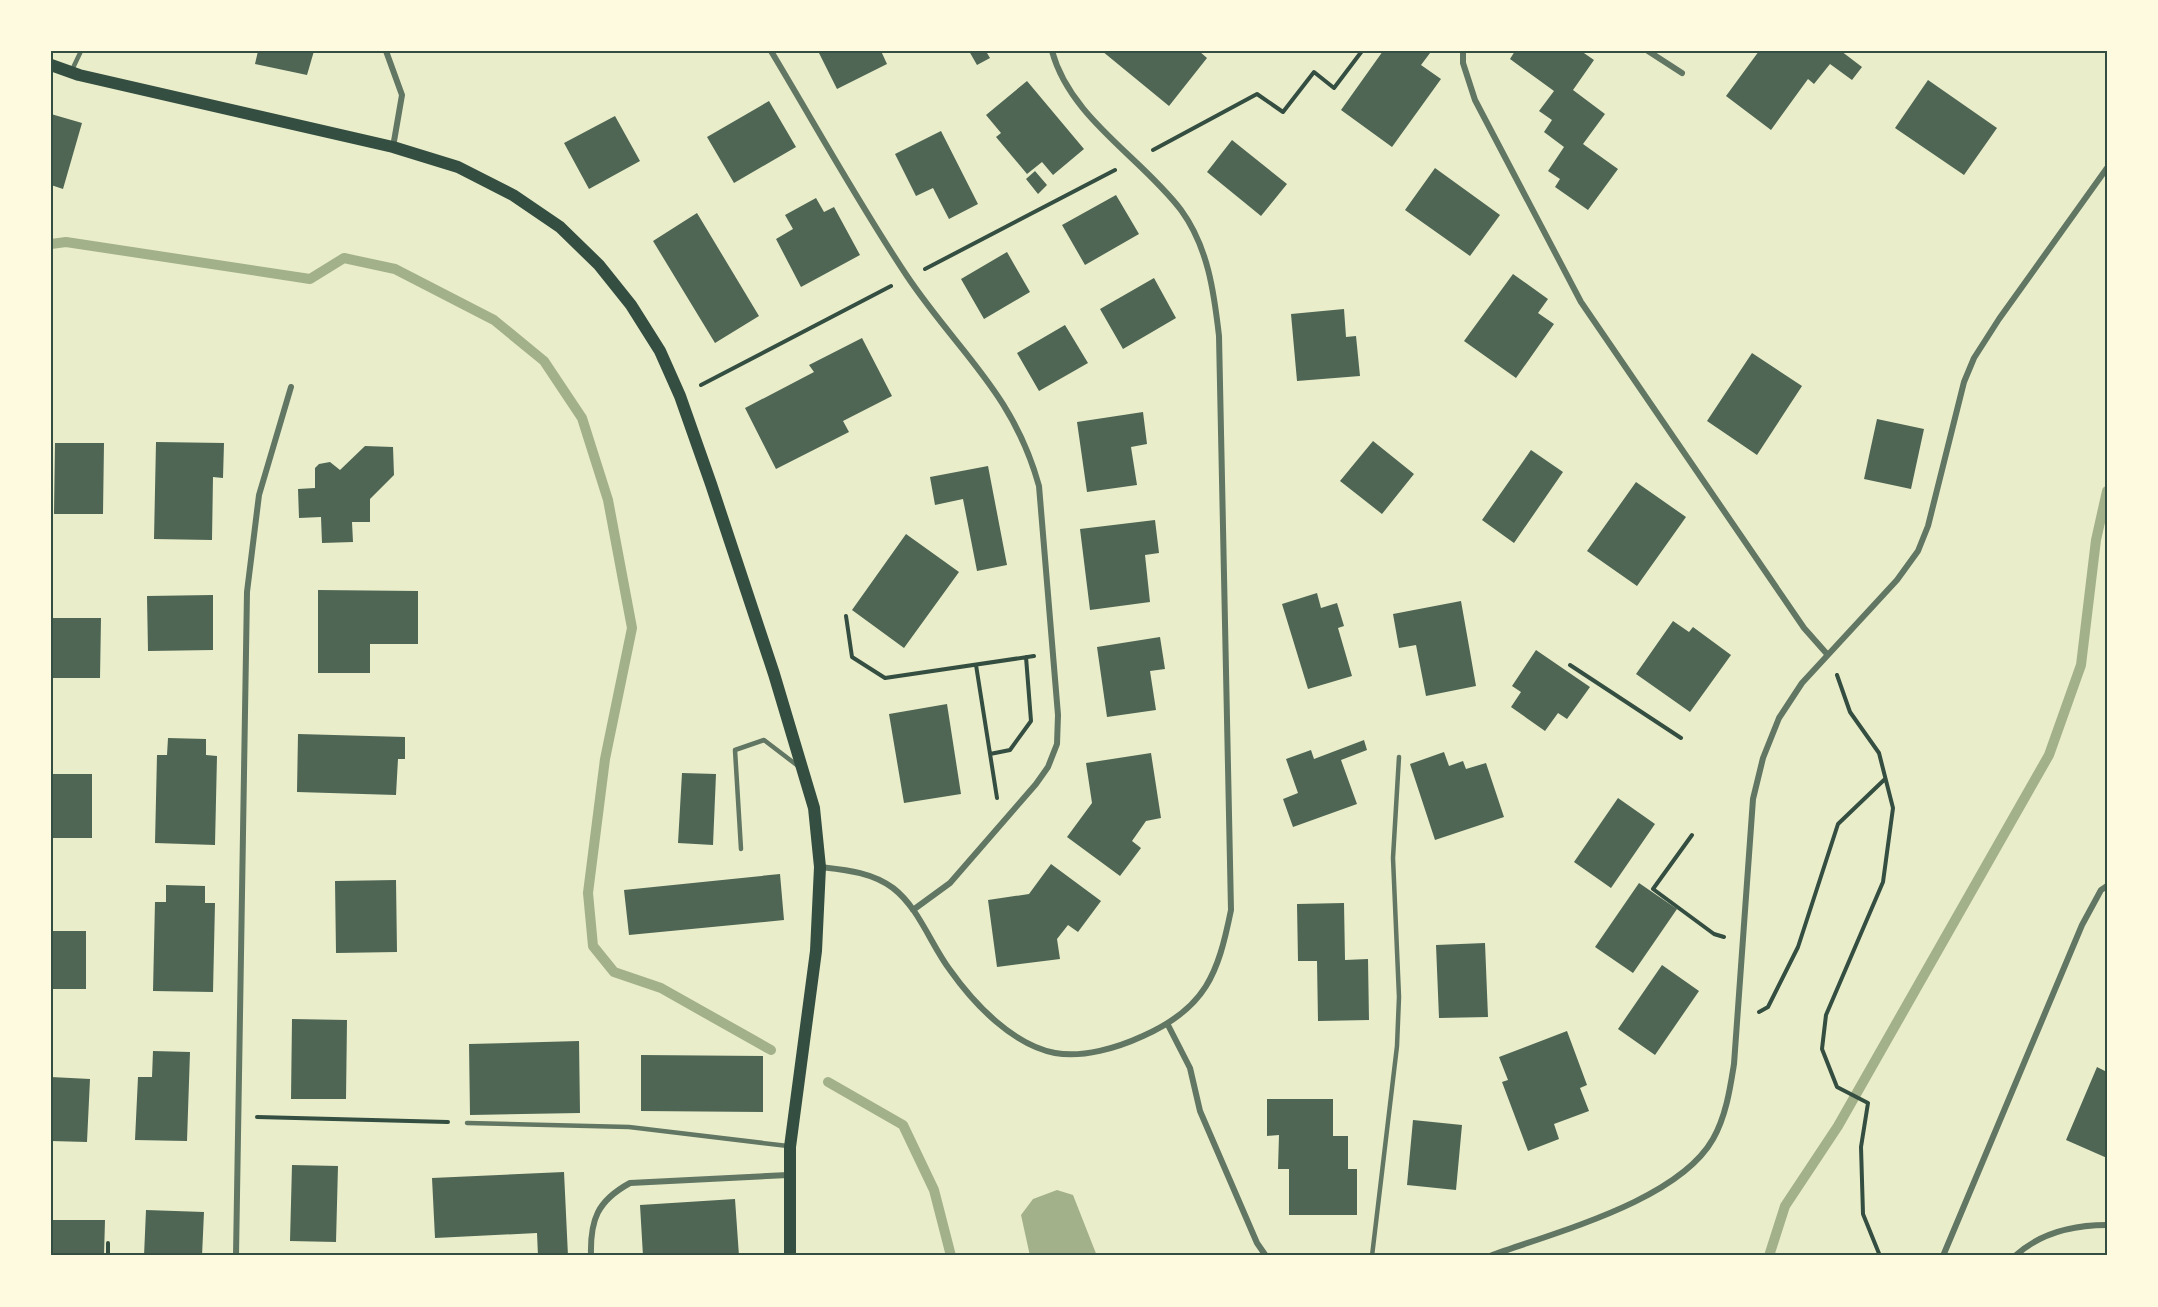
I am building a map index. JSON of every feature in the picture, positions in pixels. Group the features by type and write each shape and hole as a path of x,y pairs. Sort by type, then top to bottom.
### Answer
{"main road":[{"path":"51,65 71,72 393,147 458,168 513,195 560,227 599,265 632,305 660,351 680,396 770,662 814,808 820,867 816,951 790,1147 788,1175 790,1256"}],"street":[{"path":"386,51 402,95 393,147"},
{"path":"771,51 908,278 981,369 1014,419 1030,452 1039,486 1058,715 1057,744 1048,766 1036,784 950,883 913,910"},
{"path":"820,867 874,876 895,889 913,910 950,971 983,1008 1015,1036 1036,1047 1056,1053 1118,1047 1168,1025 1185,1012 1206,988 1221,957 1231,910 1219,336 1214,288 1200,243 1182,212 1159,184 1076,99 1059,74 1052,51"},
{"path":"1463,51 1463,63 1475,99 1581,302 1804,628 1827,654"},
{"path":"1648,51 1682,73"},
{"path":"1490,1256 1636,1202 1683,1174 1713,1140 1727,1103 1738,1025 1753,799 1763,758 1779,718 1802,683 1897,580 1918,551 1928,526 1961,393 1974,358 1999,318 2107,168"},
{"path":"236,1256 247,592 259,495 291,387"},
{"path":"1943,1256 2082,925 2101,890 2107,886"},
{"path":"1168,1025 1190,1068 1200,1111 1257,1244 1266,1256"},
{"path":"591,1256 592,1225 599,1210 611,1193 630,1183 788,1175"},
{"path":"2015,1256 2038,1239 2072,1227 2107,1225"}],"lane":[{"path":"71,72 81,51"},
{"path":"741,849 735,750 764,740 803,770"},
{"path":"1372,1256 1397,1046 1399,997 1393,858 1399,757"},
{"path":"467,1123 629,1127 790,1147"}],"path":[{"path":"701,386 1257,94 1283,112 1314,72 1334,88 1362,51"},
{"path":"846,616 852,657 885,678 1053,653"},
{"path":"1827,654 1832,658 1850,712 1879,753 1893,808 1883,882 1826,1015 1822,1049 1838,1087 1868,1103 1861,1147 1863,1214 1880,1256"},
{"path":"990,754 1010,750 1031,721 1026,657"},
{"path":"976,665 1001,824"},
{"path":"1570,665 1681,738"},
{"path":"1738,1025 1768,1006 1798,947 1838,824 1886,779"},
{"path":"1692,835 1653,889 1714,934 1743,939"},
{"path":"254,1116 451,1122"},
{"path":"108,1242 108,1256"}],"shaded area":[{"path":"1057,1190 1073,1195 1097,1256 1030,1256 1021,1215 1033,1199"}],"building":[{"path":"258,51 314,51 307,75 255,64"},
{"path":"818,51 881,51 887,64 837,89"},
{"path":"969,51 992,51 987,53 990,58 977,65"},
{"path":"1102,51 1199,51 1207,58 1169,106"},
{"path":"1383,51 1428,51 1430,53 1421,65 1441,79 1392,147 1341,110"},
{"path":"1515,51 1581,51 1594,60 1573,90 1605,114 1583,144 1618,169 1588,210 1555,187 1560,179 1548,171 1564,147 1544,132 1552,120 1539,111 1554,91 1510,59"},
{"path":"1759,51 1841,51 1862,67 1852,80 1830,64 1814,84 1808,79 1771,130 1726,96"},
{"path":"1928,80 1997,128 1964,175 1895,128"},
{"path":"1027,81 1084,149 1053,175 1042,162 1027,174 996,137 1001,133 986,115"},
{"path":"769,101 796,147 734,183 707,137"},
{"path":"51,114 82,123 63,189 51,185"},
{"path":"615,116 640,161 589,189 564,143"},
{"path":"941,131 978,204 949,219 933,188 916,196 895,154"},
{"path":"1232,140 1287,184 1261,216 1207,172"},
{"path":"1435,168 1500,215 1470,256 1405,210"},
{"path":"1035,171 1047,185 1038,194 1026,179"},
{"path":"1116,195 1139,234 1085,265 1062,225"},
{"path":"816,198 824,212 834,207 860,255 801,287 776,239 793,229 785,215"},
{"path":"697,213 759,316 715,343 653,241"},
{"path":"1007,252 1030,292 984,319 961,279"},
{"path":"1513,274 1548,299 1538,313 1554,324 1516,378 1464,341"},
{"path":"1154,278 1176,318 1123,349 1100,309"},
{"path":"1344,309 1346,337 1356,336 1360,376 1297,381 1291,314"},
{"path":"1065,325 1088,363 1039,391 1017,353"},
{"path":"862,338 892,396 843,421 849,432 776,469 745,408 814,372 809,365"},
{"path":"1752,353 1802,386 1757,455 1707,421"},
{"path":"1143,412 1147,444 1131,447 1137,485 1087,492 1077,422"},
{"path":"1877,419 1924,429 1911,489 1864,479"},
{"path":"1373,441 1414,474 1382,514 1340,481"},
{"path":"156,442 224,443 223,478 213,477 212,540 154,539"},
{"path":"55,443 104,443 103,514 54,514"},
{"path":"365,446 393,447 394,475 370,499 370,522 352,522 353,542 322,543 321,517 299,518 298,489 315,488 315,468 319,464 330,462 340,470"},
{"path":"1531,450 1563,472 1514,543 1482,520"},
{"path":"988,466 1007,565 977,571 963,499 935,505 930,477"},
{"path":"1636,482 1686,517 1637,586 1587,551"},
{"path":"1155,520 1159,553 1145,555 1150,602 1090,610 1080,529"},
{"path":"906,534 959,572 904,648 852,610"},
{"path":"318,590 418,591 418,644 370,644 370,673 318,673"},
{"path":"1317,593 1321,608 1337,603 1344,626 1338,628 1352,676 1308,689 1282,604"},
{"path":"213,595 213,650 148,651 147,596"},
{"path":"1461,601 1476,686 1426,696 1416,645 1399,648 1393,614"},
{"path":"51,618 101,618 100,678 51,678"},
{"path":"1673,621 1689,632 1693,627 1731,655 1690,712 1636,674"},
{"path":"1160,637 1165,669 1150,671 1156,710 1107,717 1097,647"},
{"path":"1536,650 1590,687 1567,719 1558,713 1545,731 1511,707 1521,692 1512,686"},
{"path":"947,704 961,794 904,803 889,714"},
{"path":"298,734 405,737 405,759 398,759 396,795 297,792"},
{"path":"168,738 206,739 206,755 217,756 215,845 155,843 157,755 167,755"},
{"path":"1364,740 1367,750 1341,760 1357,804 1293,827 1283,799 1298,793 1286,759 1311,750 1314,759"},
{"path":"1444,752 1449,766 1463,761 1466,769 1486,763 1504,817 1435,840 1410,764"},
{"path":"1151,753 1161,818 1146,821 1132,841 1141,848 1120,876 1067,837 1092,803 1086,763"},
{"path":"682,773 716,774 713,845 678,843"},
{"path":"51,774 92,774 92,838 51,838"},
{"path":"1618,798 1655,824 1611,888 1574,862"},
{"path":"1051,864 1101,901 1078,932 1068,925 1057,939 1060,959 997,967 988,900 1029,894"},
{"path":"780,874 784,920 629,935 624,890"},
{"path":"396,880 397,952 336,953 335,881"},
{"path":"1639,883 1677,909 1633,973 1595,947"},
{"path":"166,885 205,886 205,903 215,903 213,992 153,991 155,902 166,902"},
{"path":"1344,903 1345,960 1368,959 1369,1020 1318,1021 1317,961 1298,961 1297,904"},
{"path":"51,931 86,931 86,989 51,989"},
{"path":"1485,943 1488,1017 1439,1018 1436,945"},
{"path":"1662,965 1699,991 1655,1055 1618,1029"},
{"path":"292,1019 347,1020 346,1099 291,1099"},
{"path":"1567,1031 1587,1085 1580,1088 1589,1111 1554,1124 1559,1139 1528,1151 1502,1082 1508,1080 1499,1057"},
{"path":"579,1041 580,1113 470,1115 469,1044"},
{"path":"153,1051 190,1052 187,1141 135,1140 138,1077 152,1077"},
{"path":"641,1055 763,1056 763,1112 641,1111"},
{"path":"2097,1067 2107,1072 2107,1158 2066,1140"},
{"path":"51,1077 90,1079 87,1142 51,1141"},
{"path":"1267,1099 1333,1099 1333,1136 1348,1136 1348,1169 1357,1169 1357,1215 1289,1215 1289,1169 1278,1169 1279,1135 1267,1136"},
{"path":"1413,1120 1462,1125 1456,1190 1407,1185"},
{"path":"292,1165 338,1166 336,1242 290,1241"},
{"path":"564,1172 568,1256 538,1256 537,1233 435,1238 432,1178"},
{"path":"735,1199 739,1256 643,1256 640,1205"},
{"path":"146,1210 204,1212 202,1256 144,1256"},
{"path":"51,1220 105,1220 104,1256 51,1256"}],"waterway":[{"path":"51,244 66,242 310,279 344,258 395,269 494,320 544,361 582,418 608,500 632,628 605,759 588,893 593,946 614,972 661,988 771,1050"},
{"path":"1769,1256 1785,1206 1838,1126 2049,755 2081,665 2096,540 2107,491"},
{"path":"828,1082 903,1125 934,1190 951,1256"}]}
